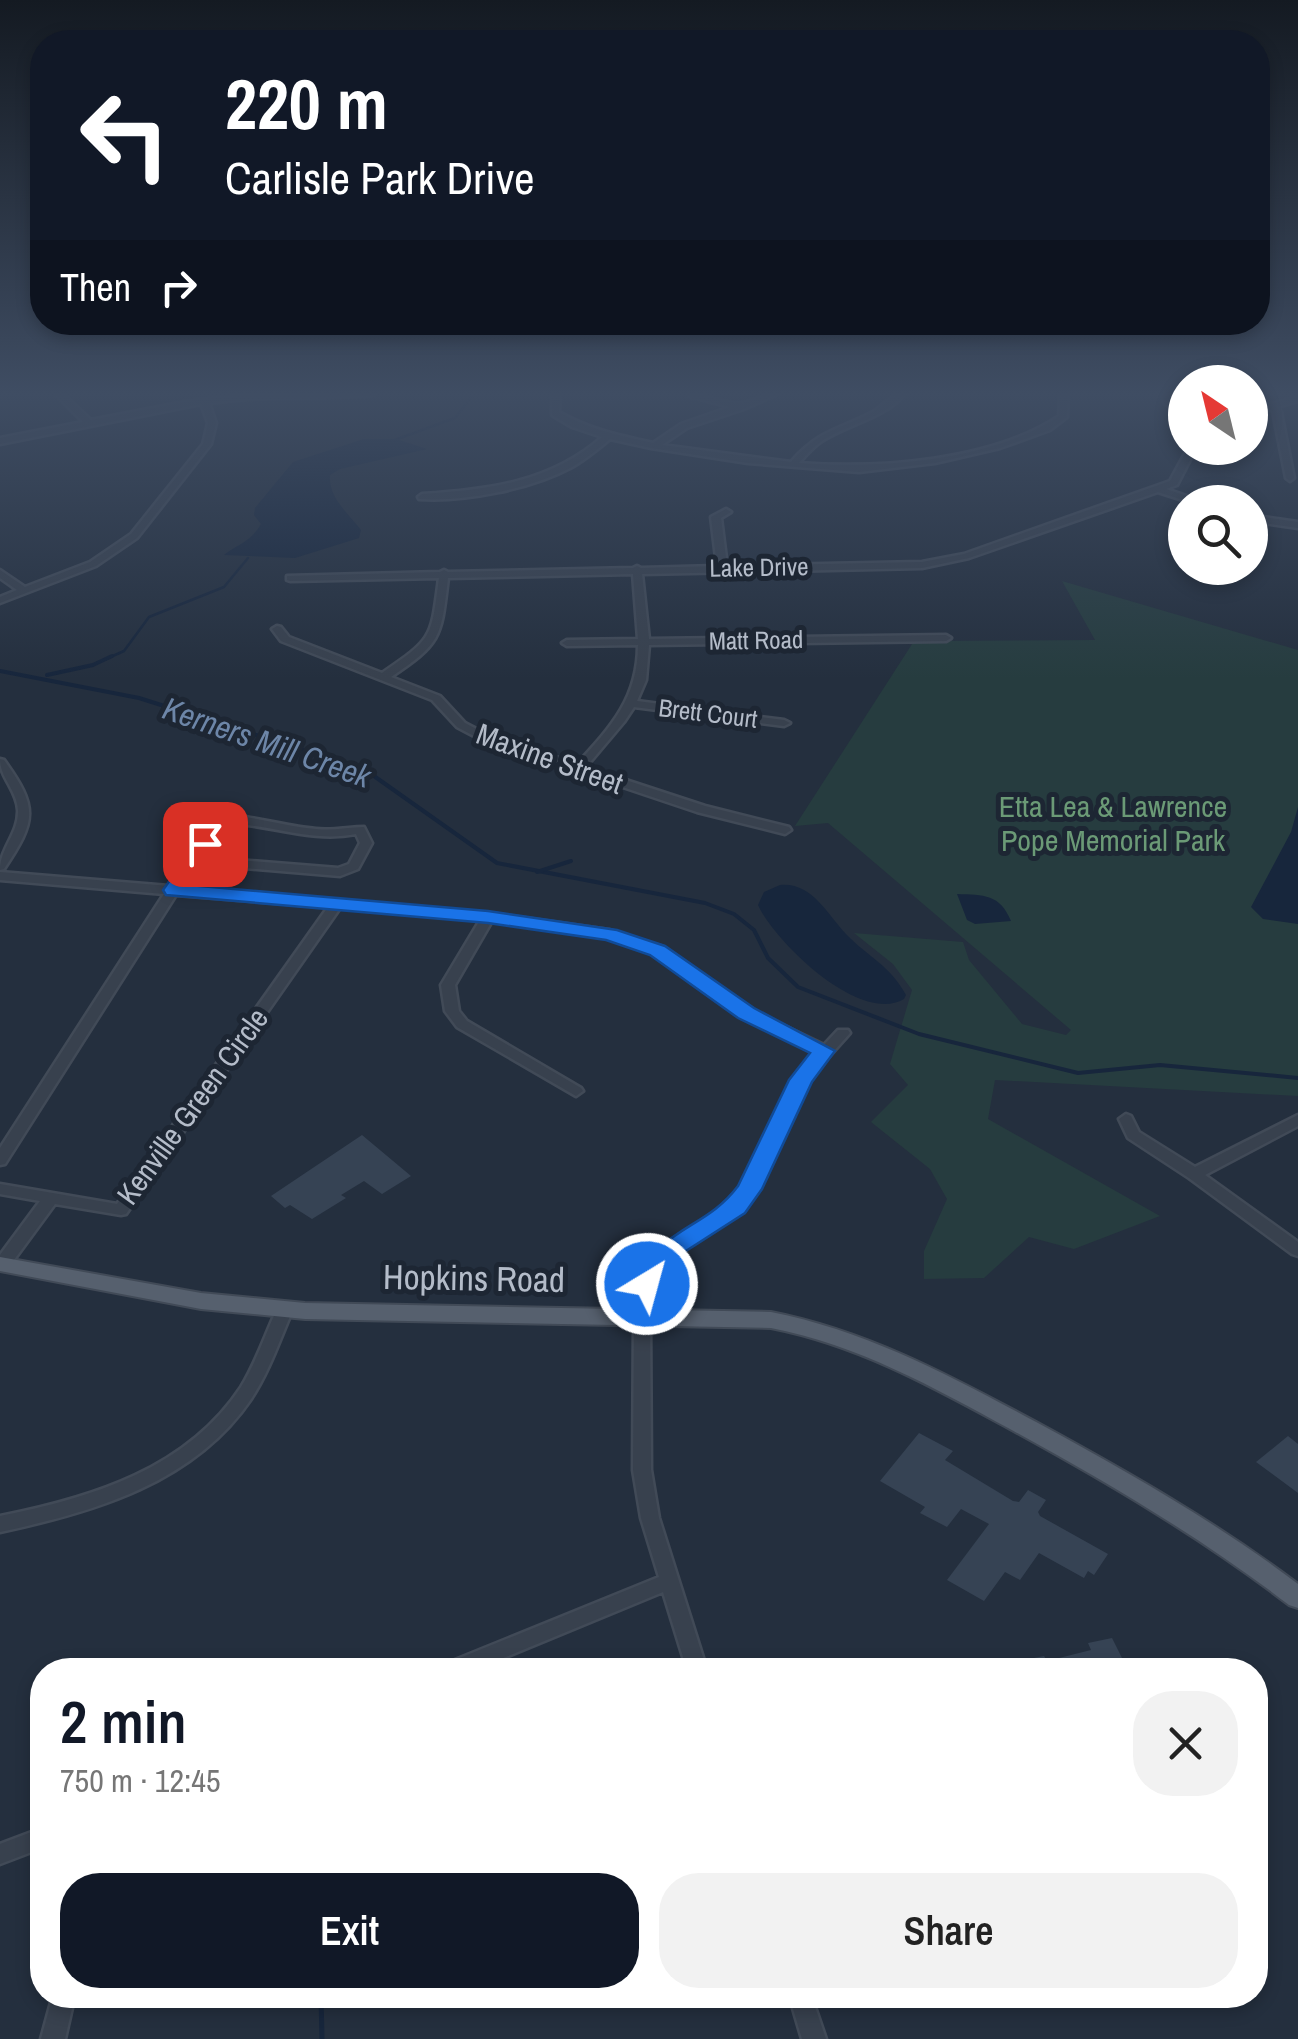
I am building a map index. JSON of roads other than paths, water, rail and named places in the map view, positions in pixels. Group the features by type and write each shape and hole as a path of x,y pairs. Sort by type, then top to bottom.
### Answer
{"main road":[{"name":"Hopkins Road","path":"1,1264 202,1301 285,1309 771,1320 824,1330 871,1347 1154,1498 1240,1554 1298,1598"}],"street":[{"path":"0,600 93,564 134,536 171,489"},
{"path":"422,497 491,489"},
{"path":"1158,489 1168,492"},
{"name":"Lake Drive","path":"290,578 942,562 1158,489"},
{"path":"722,567 716,517 726,512"},
{"path":"1268,521 1298,525"},
{"path":"577,770 620,726 645,666 637,569"},
{"path":"0,572 25,591"},
{"path":"386,675 429,647 435,638 444,572"},
{"name":"Maxine Street","path":"277,629 285,639 386,675 436,698 461,725 480,736 732,818 786,830"},
{"name":"Matt Road","path":"567,643 946,638"},
{"name":"Brett Court","path":"632,704 784,723"},
{"path":"0,762 21,790 26,816 15,846 0,866"},
{"path":"0,1160 88,1016 131,958 193,860 205,844 237,820 302,834 331,836 360,830 366,843 354,866 340,872 193,860"},
{"path":"0,876 565,925 636,942 680,963 746,1013 824,1051"},
{"name":"Kenville Green Circle","path":"0,1189 122,1210 337,904"},
{"path":"488,917 448,985 452,1011 462,1024 576,1092"},
{"path":"693,1658 669,1581 642,1470 642,1316 647,1284 657,1264 677,1244 736,1207 750,1189 801,1080 844,1033"},
{"path":"1126,1120 1133,1135 1298,1250"},
{"path":"1194,1174 1298,1120"},
{"path":"1,1264 50,1199"},
{"path":"0,1524 46,1516 118,1491 148,1478 200,1443 246,1394 285,1309"},
{"path":"481,1658 669,1581"},
{"path":"0,1854 30,1843"},
{"path":"53,2039 61,2008"},
{"path":"802,2008 808,2038"}],"water":[{"path":"271,489 332,489 361,530 359,538 295,558 224,555 257,531 261,524 254,515"},
{"path":"1298,807 1298,924 1263,919 1251,907 1291,832"},
{"path":"780,885 801,889 818,901 846,934 886,968 906,995 904,999 886,1004 865,1000 821,976 800,958 758,905 764,892"},
{"path":"957,894 996,901 1011,921 975,924 967,920"}],"waterway":[{"path":"106,659 124,651 149,617 224,587 248,558"},
{"path":"47,675 93,665 112,656"},
{"name":"Kerners Mill Creek","path":"0,671 139,698 364,769 497,863 540,871"},
{"path":"540,871 571,861"},
{"name":"Kerners Mill Creek","path":"540,871 705,903 734,914 754,930 768,958 798,987 919,1034 1078,1073 1160,1065 1298,1078"},
{"path":"321,2008 322,2039"}],"park label":[{"name":"Etta Lea & Lawrence Pope Memorial Park","path":"1113,823"}]}
